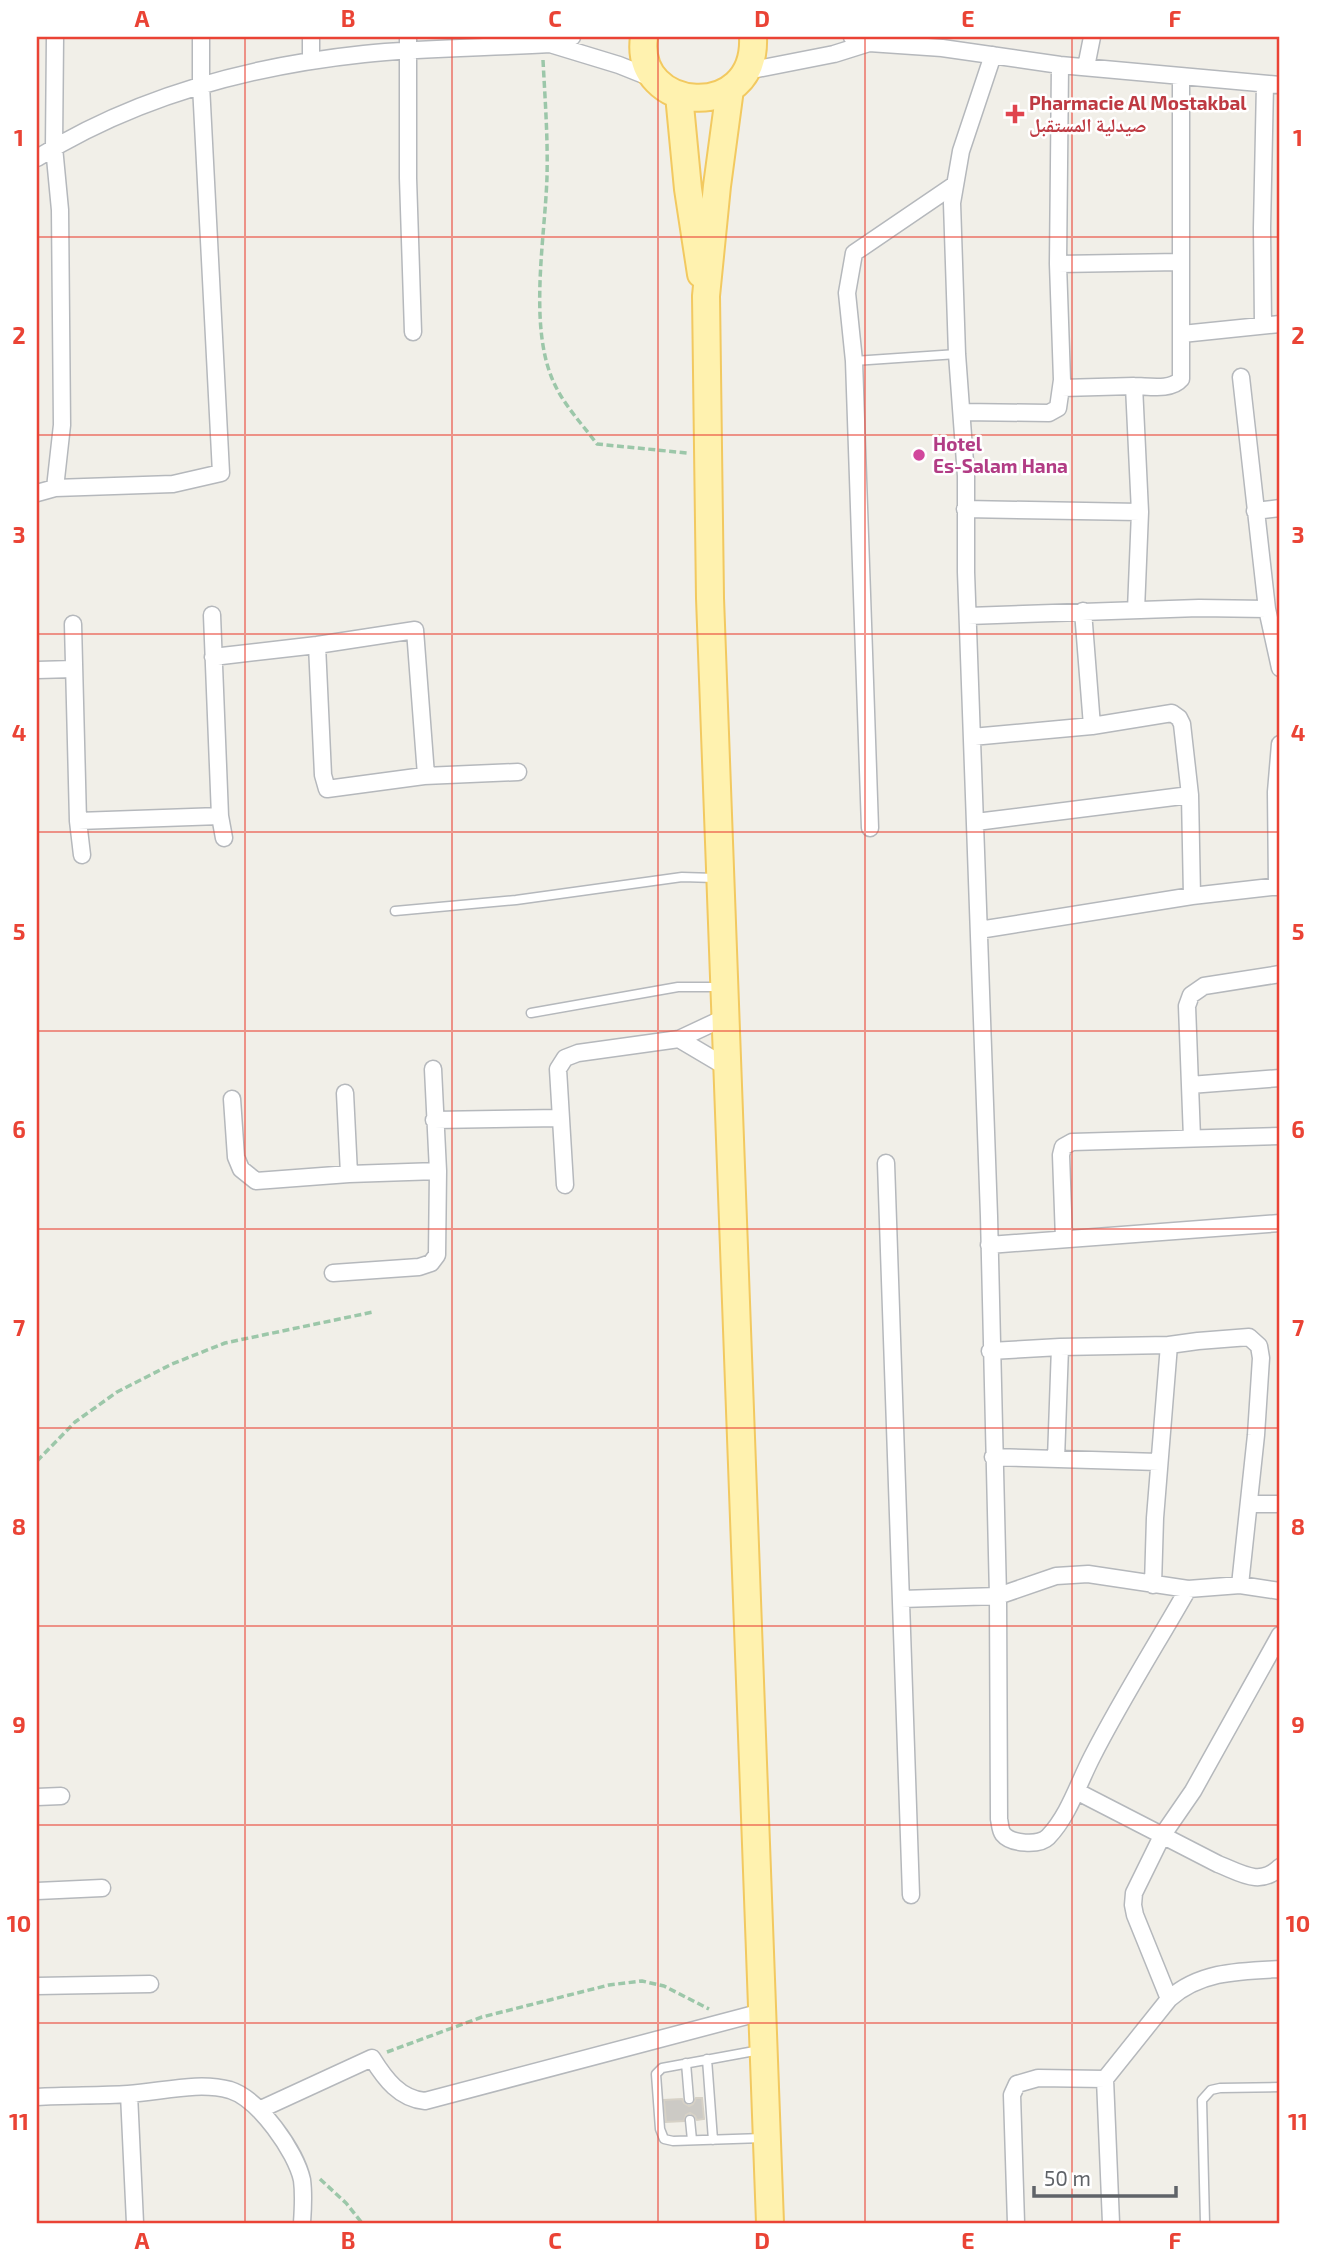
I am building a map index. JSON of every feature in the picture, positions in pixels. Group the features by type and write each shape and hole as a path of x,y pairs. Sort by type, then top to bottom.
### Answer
{"main road":[{"path":"645,37 645,56 649,69 657,80 679,95 691,99 705,99 738,80"},
{"path":"753,37 751,59 738,80 717,186 706,296 710,598 770,2223"},
{"path":"679,95 693,230 706,296"}],"street":[{"path":"55,37 54,148 60,210 62,425 55,488"},
{"path":"37,493 55,488 173,484 221,473 201,85 201,37"},
{"path":"311,37 311,61"},
{"path":"37,158 84,131 136,108 201,85 246,73 408,43 545,42 572,37"},
{"path":"852,37 869,43"},
{"path":"1086,67 1092,37"},
{"path":"545,42 657,80"},
{"path":"408,43 408,178 413,332"},
{"path":"738,80 869,43 942,43 993,55 1060,65 1273,85 1262,160 1263,326"},
{"path":"993,55 969,124 954,185 953,239 962,412 989,1245 998,1595 999,1819 1003,1834 1008,1838 1035,1844 1042,1842 1053,1830 1077,1792 1091,1759 1188,1589"},
{"path":"962,412 1049,413 1058,408 1062,388 1058,264 1060,65"},
{"path":"1062,388 1178,384 1181,379 1181,76"},
{"path":"870,828 854,361 847,293 854,253 954,185"},
{"path":"1058,264 1180,262"},
{"path":"1182,334 1280,324"},
{"path":"1241,377 1267,609 1280,668"},
{"path":"1134,386 1140,512 1136,610"},
{"path":"1255,511 1280,508"},
{"path":"965,509 1140,512"},
{"path":"968,616 1199,608 1267,609"},
{"path":"1083,611 1092,726"},
{"path":"212,615 220,816 224,838"},
{"path":"73,624 78,821 82,855"},
{"path":"213,656 317,645 415,629 426,775"},
{"path":"317,645 323,775 327,789 426,775 519,772"},
{"path":"37,670 74,669"},
{"path":"972,737 1092,726 1172,713 1179,718 1182,724 1189,795 1192,896"},
{"path":"979,930 1192,896 1279,887 1280,744"},
{"path":"976,821 1189,795"},
{"path":"78,821 220,816"},
{"path":"1192,1138 1187,1006 1191,995 1204,986 1280,974"},
{"path":"565,1185 558,1069 565,1058 578,1053 679,1039 726,1017"},
{"path":"679,1039 728,1068"},
{"path":"334,1273 419,1267 431,1263 437,1255 438,1171 433,1069"},
{"path":"1190,1085 1280,1078"},
{"path":"345,1093 349,1174"},
{"path":"232,1099 236,1157 241,1169 256,1181 438,1171"},
{"path":"434,1120 561,1118"},
{"path":"1064,1239 1063,1147 1072,1142 1280,1136"},
{"path":"886,1163 911,1895"},
{"path":"989,1245 1280,1223"},
{"path":"990,1351 1170,1345 1249,1337 1259,1346 1261,1358 1258,1411 1240,1585"},
{"path":"1153,1585 1159,1462 1170,1345"},
{"path":"1056,1459 1060,1347"},
{"path":"993,1457 1159,1462"},
{"path":"1250,1504 1280,1504"},
{"path":"901,1598 998,1595 1056,1576 1088,1574 1188,1589 1240,1585 1280,1591"},
{"path":"1169,1999 1133,1905 1134,1892 1162,1836 1193,1791 1280,1635"},
{"path":"1077,1792 1218,1864 1255,1878 1266,1878 1280,1867"},
{"path":"37,1797 61,1796"},
{"path":"37,1891 102,1888"},
{"path":"1111,2223 1105,2079 1169,1999 1191,1982 1234,1972 1280,1969"},
{"path":"37,1986 150,1984"},
{"path":"259,2110 372,2058 381,2073 400,2092 413,2100 425,2101 762,2012"},
{"path":"1016,2223 1014,2089 1023,2081 1038,2078 1105,2079"},
{"path":"37,2096 130,2094 187,2088 227,2089 238,2093 259,2110 298,2166 304,2200 302,2223"},
{"path":"130,2094 135,2223"}],"lane":[{"path":"854,361 957,354"},
{"path":"395,911 516,900 682,877 722,878"},
{"path":"531,1013 678,987 724,986"},
{"path":"763,2050 686,2063 657,2071 660,2129 667,2141 767,2138"},
{"path":"707,2059 713,2140"},
{"path":"686,2063 689,2099"},
{"path":"1205,2223 1202,2100 1211,2090 1220,2088 1280,2087"},
{"path":"690,2120 692,2140"}],"path":[{"path":"545,42 547,178 540,312 544,353 553,382 597,444 710,456"},
{"path":"37,1461 86,1415 117,1392 172,1364 225,1343 373,1312"},
{"path":"372,2058 482,2017 609,1984 642,1981 664,1986 730,2020"},
{"path":"298,2166 322,2180 362,2223"}],"building":[{"path":"696,2098 702,2098 704,2119 697,2120 690,2113 684,2121 666,2122 664,2100 682,2099 689,2106"}],"place":[{"name":"Pharmacie Al Mostakbal صيدلية المستقبل","path":"1015,114"},
{"name":"Hotel Es-Salam Hana","path":"919,455"}]}
